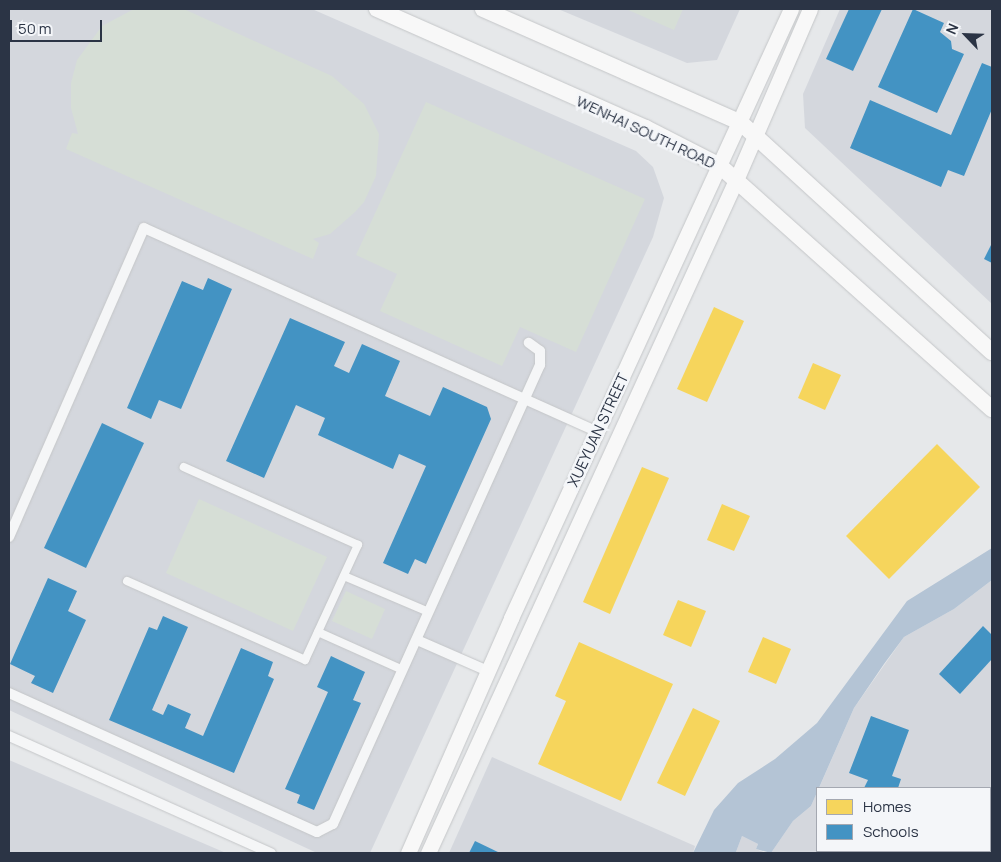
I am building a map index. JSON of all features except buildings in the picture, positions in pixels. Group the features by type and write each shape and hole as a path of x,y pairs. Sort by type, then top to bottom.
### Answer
{"main road":[{"name":"WENHAI SOUTH ROAD","path":"377,9 646,128 720,166 992,409"},
{"path":"483,9 741,123 992,352"},
{"name":"XUEYUAN STREET","path":"408,853 488,671 741,123 791,9"},
{"path":"428,853 736,180 810,9"}],"street":[{"path":"9,537 144,228 597,432"},
{"path":"9,693 317,832 333,824 540,365 540,351 529,343"},
{"path":"127,581 305,660 358,545 184,467"},
{"path":"344,576 429,612"},
{"path":"318,632 403,670"},
{"path":"417,640 488,671"},
{"path":"9,736 270,853"}],"shaded area":[{"path":"9,9 312,9 636,151 653,167 664,198 653,237 370,853 317,853 9,710"},
{"path":"134,9 186,10 332,76 364,104 379,134 376,176 364,202 355,212 330,234 313,239 319,243 313,259 66,149 72,133 78,134 71,108 71,83 77,60 102,26"},
{"path":"558,9 740,9 717,60 687,63"},
{"path":"626,9 683,9 674,30"},
{"path":"840,9 992,9 992,304 805,128 803,94"},
{"path":"426,102 645,199 576,352 520,327 502,366 380,311 397,274 356,255"},
{"path":"199,499 327,557 293,631 166,573"},
{"path":"992,580 992,853 771,853 793,821 811,806 816,794 816,852 991,852 991,787 819,787 854,708 904,637 954,609"},
{"path":"346,591 385,609 372,639 332,621"},
{"path":"492,757 695,846 693,853 449,853"},
{"path":"9,760 226,853 9,853"},
{"path":"742,836 758,844 756,849 766,853 736,852"}],"water":[{"path":"992,548 992,580 954,609 904,637 884,664 854,708 819,787 816,787 816,795 811,806 793,821 771,853 756,849 758,844 742,836 736,852 739,853 693,853 714,810 738,783 775,759 817,723 907,601"}]}
